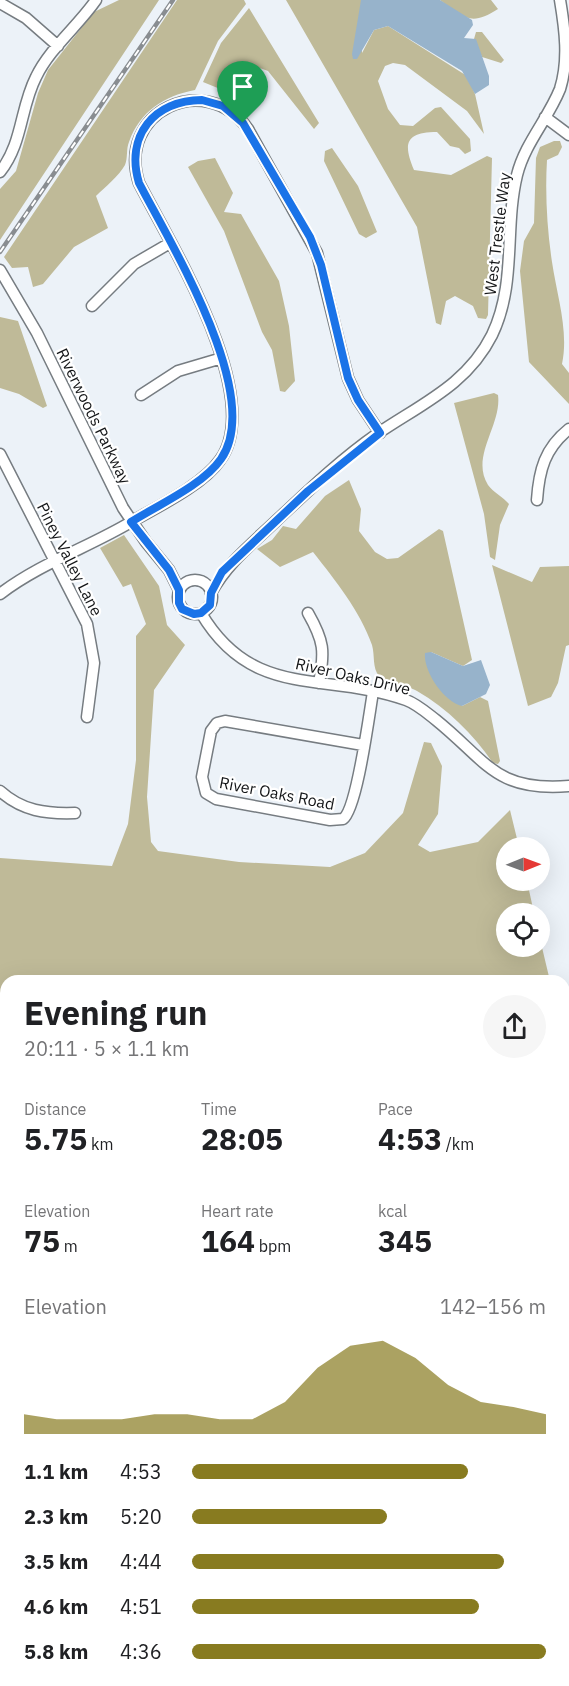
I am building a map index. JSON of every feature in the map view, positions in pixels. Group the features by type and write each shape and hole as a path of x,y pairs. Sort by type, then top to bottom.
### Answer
{"street":[{"path":"0,172 18,140 34,80 58,46 96,0"},
{"name":"West Trestle Way","path":"211,593 222,572 308,491 380,433 444,393 467,372 490,337 507,290 518,174 525,153 559,92 566,64 566,43 560,0"},
{"path":"0,3 26,18 58,46"},
{"path":"0,594 131,522 201,478 225,453 233,417 222,358 205,311 139,183 134,159 137,143 150,121 168,106 188,101 217,104 234,114 248,129 310,237 321,265 348,378 358,400 380,433"},
{"path":"545,117 569,135"},
{"path":"92,306 134,264 170,243"},
{"name":"Riverwoods Parkway","path":"0,270 131,522 169,570 179,590"},
{"path":"141,395 178,371 222,358"},
{"path":"537,500 538,477 545,457 554,443 569,429"},
{"name":"Piney Valley Lane","path":"0,454 80,606 91,637 94,674 87,717"},
{"name":"Riverwoods Parkway","path":"169,570 196,581"},
{"name":"West Trestle Way","path":"196,581 222,572"},
{"path":"196,581 211,593 210,605 201,613 188,612 182,609 179,603 179,590 196,581"},
{"name":"River Oaks Drive","path":"201,613 219,640 245,663 268,672 408,701 429,714 451,732 479,761 500,775 536,786 569,786"},
{"path":"308,613 323,644 324,656 319,682"},
{"name":"River Oaks Road","path":"363,745 229,720 214,726 202,784 208,795 216,799 339,821 348,816 352,807 373,692"},
{"path":"0,791 19,805 37,812 75,813"}],"shaded area":[{"path":"119,0 159,0 0,240 0,189 16,171 38,93 48,70 94,12"},
{"path":"177,0 244,0 246,4 218,41 195,90 173,96 154,107 134,131 128,145 125,165 96,196 108,228 74,247 43,284 33,287 28,267 12,268 4,257"},
{"path":"286,0 361,0 362,53 374,30 388,26 467,76 475,94 484,134 467,111 405,65 393,63 385,66 378,81 388,109 400,125 413,126 435,108 441,107 470,139 471,151 465,154 459,148 450,146 437,132 418,134 409,141 408,147 414,170 451,175 487,156 492,158 488,315 486,319 478,318 473,306 455,296 446,301 441,325 436,323 417,227"},
{"path":"440,0 491,0 498,9 475,19 468,18"},
{"path":"249,8 319,123 314,129 268,71 257,67 225,91 203,82 221,43"},
{"path":"476,32 482,32 504,60 501,63 482,57 474,39"},
{"path":"560,141 562,147 558,155 547,160 547,211 552,262 562,313 564,352 562,364 569,373 569,404 529,362 520,271 524,241 534,223 536,158 540,147"},
{"path":"332,148 358,186 377,232 366,238 359,234 324,161 325,151"},
{"path":"215,158 233,193 224,212 241,214 279,281 289,326 295,381 285,392 280,391 272,350 262,332 224,231 188,167 198,161"},
{"path":"0,317 18,321 47,406 43,408 19,394 0,388"},
{"path":"494,393 498,395 498,406 484,452 483,474 490,488 509,504 500,525 495,560 490,557 484,514 454,403"},
{"path":"349,480 361,509 359,531 375,552 387,559 398,558 439,529 443,531 472,660 463,666 431,652 462,706 480,697 488,701 500,761 498,764 493,763 468,732 439,706 417,691 387,682 379,676 374,665 372,645 361,620 313,552 280,567 257,549 272,540 283,526 296,529 325,496"},
{"path":"124,535 159,586 167,625 185,645 154,690 147,797 151,842 158,851 239,862 330,867 365,853 403,813 424,742 431,743 442,766 438,814 418,845 430,852 478,842 510,810 517,837 496,837 496,891 529,891 532,903 496,903 496,957 544,957 549,975 0,975 0,858 112,866 128,824 136,760 136,636 146,624 131,584 123,587 100,548"},
{"path":"492,565 532,582 540,567 569,566 569,645 566,646 558,683 551,697 528,706"}],"water":[{"path":"361,0 440,0 472,20 473,25 464,38 476,39 489,76 489,85 475,94 462,71 388,26 374,30 357,59 353,59"},
{"path":"431,652 463,666 481,660 490,685 486,694 462,706 448,699 436,685 427,668 425,653"}],"railway":[{"path":"0,252 173,0"}],"route":[{"path":"202,100 223,106 243,123 310,237 321,265 348,378 358,400 380,433 352,452 222,572 211,593 210,605 201,613 194,614 182,609 179,603 179,590 169,570 131,522 210,472 220,460 231,435 233,417 231,398 222,358 211,327 197,294 139,183 134,159 137,143 150,121 162,110 182,102 202,100"}]}
